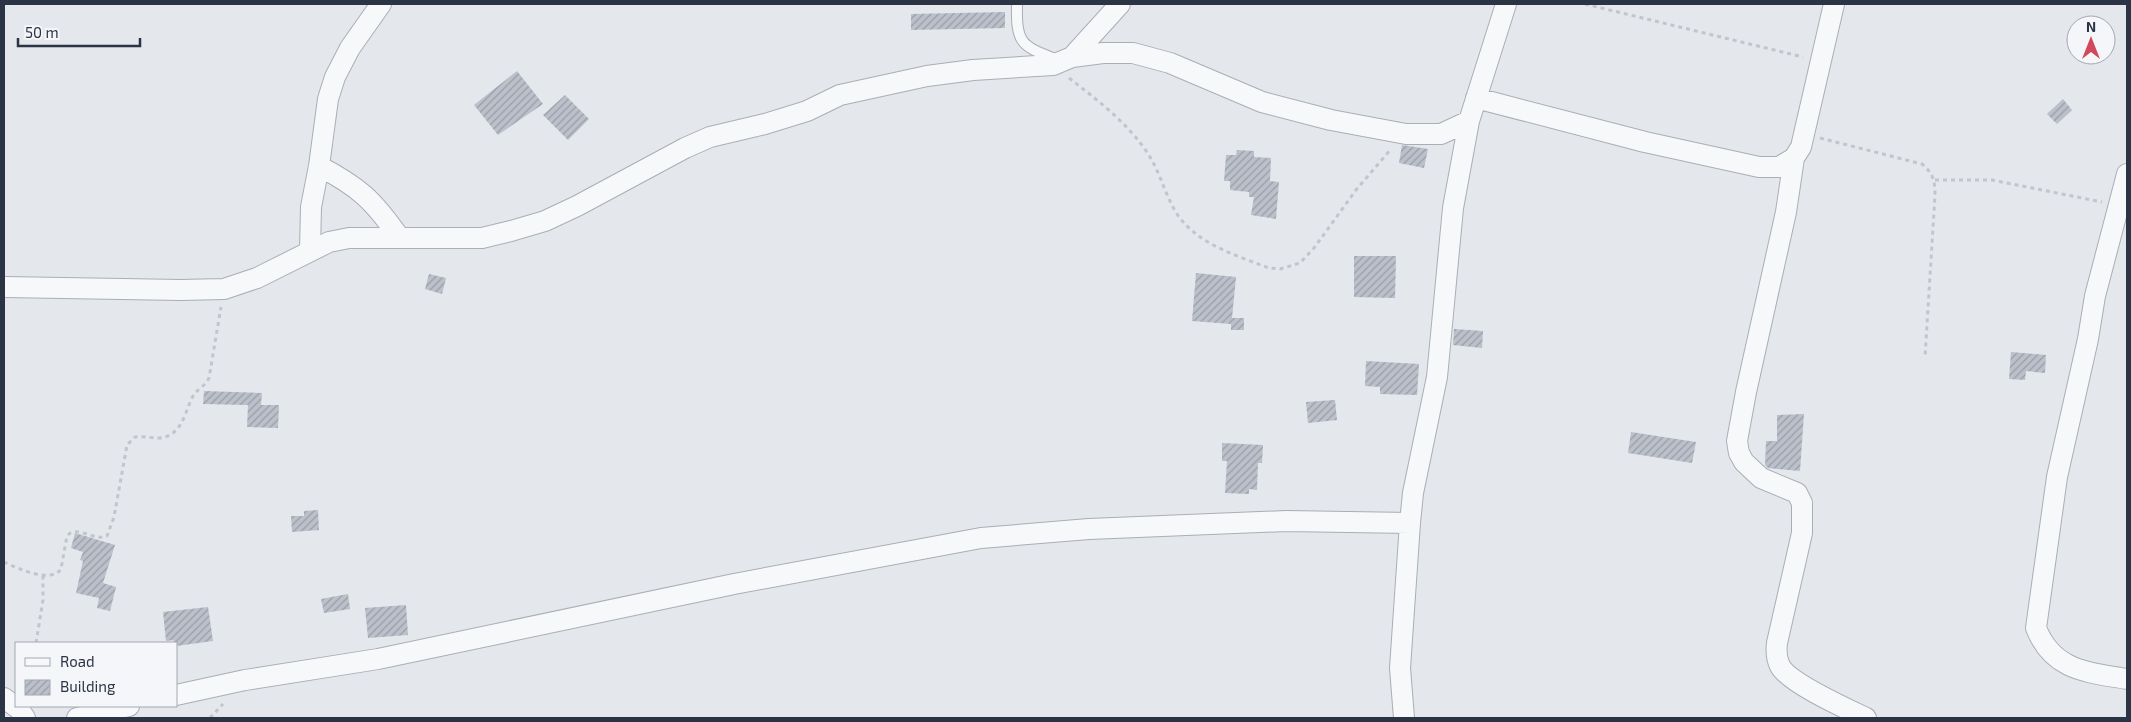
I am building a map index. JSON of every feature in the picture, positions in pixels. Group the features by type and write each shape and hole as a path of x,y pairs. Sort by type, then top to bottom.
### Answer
{"street":[{"path":"310,250 311,206 319,166 328,99 335,77 350,48 381,4"},
{"path":"1062,61 1120,4"},
{"path":"1404,718 1400,668 1410,523 1413,493 1437,377 1452,208 1468,121 1506,4"},
{"path":"1834,4 1805,134 1794,158 1786,212 1750,373 1737,441 1739,453 1744,462 1761,478 1797,493 1802,503 1802,533 1776,643 1776,655 1780,668 1813,691 1866,718"},
{"path":"4,287 224,289 258,278 285,266 310,250 330,242 349,238 482,238 545,221 685,148 710,138 807,111 840,95 927,76 1062,61 1103,53 1133,53 1170,63 1262,102 1331,120 1406,134 1441,134 1468,121"},
{"path":"1476,98 1645,142 1759,167 1779,167 1794,158"},
{"path":"319,166 346,180 359,190 376,207 399,237"},
{"path":"2127,174 2095,296 2088,339 2057,477 2036,628 2042,644 2059,661 2082,671 2127,679"},
{"path":"178,695 245,680 378,659 743,582 981,538 1089,529 1286,521 1410,523"},
{"path":"4,698 15,706"},
{"path":"16,707 25,718"},
{"path":"77,718 125,707"}],"lane":[{"path":"1018,4 1017,22 1020,37 1032,49 1062,61"}],"path":[{"path":"1586,4 1732,38 1821,62"},
{"path":"1062,61 1132,132 1154,163 1175,210 1193,232 1208,242 1269,268 1285,268 1300,263 1314,248 1356,190 1406,134"},
{"path":"1805,134 1922,164 1930,170 1935,180 1935,195 1925,357"},
{"path":"1935,180 1992,180 2118,205"},
{"path":"4,562 43,575 58,574 66,551 67,536 70,533 76,532 103,538 110,532 124,452 130,440 143,436 157,438 166,436 179,427 193,395 206,384 209,378 224,289"},
{"path":"36,642 43,600 43,575"}],"building":[{"path":"1005,12 1005,28 911,30 911,14"},
{"path":"517,71 543,104 498,135 474,105"},
{"path":"565,95 589,119 568,140 543,115"},
{"path":"2063,99 2072,110 2057,124 2047,114"},
{"path":"1402,145 1428,149 1424,168 1399,163"},
{"path":"1237,150 1254,151 1254,157 1271,158 1270,181 1279,182 1276,219 1251,215 1254,197 1249,197 1249,192 1230,190 1230,181 1224,181 1226,155 1236,155"},
{"path":"1354,256 1396,256 1395,298 1354,297"},
{"path":"1196,273 1236,277 1232,318 1244,318 1244,330 1231,330 1231,324 1192,321"},
{"path":"429,274 446,278 442,294 425,289"},
{"path":"1454,329 1483,331 1482,348 1453,345"},
{"path":"2011,352 2046,355 2045,373 2026,371 2025,380 2009,379"},
{"path":"1366,361 1419,364 1417,395 1380,394 1380,387 1365,386"},
{"path":"204,391 262,393 261,405 279,405 278,428 247,427 248,405 203,404"},
{"path":"1335,400 1337,420 1308,423 1306,402"},
{"path":"1804,414 1800,471 1768,468 1765,465 1766,441 1777,441 1777,415"},
{"path":"1631,432 1696,442 1692,463 1628,453"},
{"path":"1222,443 1263,445 1262,463 1258,463 1257,490 1249,489 1249,494 1225,493 1227,461 1222,461"},
{"path":"318,510 319,530 292,532 291,516 304,516 304,511"},
{"path":"75,533 115,545 103,583 116,587 110,611 97,608 99,598 76,593 83,561 80,560 83,552 71,548"},
{"path":"348,594 350,609 324,613 321,599"},
{"path":"406,605 408,635 368,638 365,608"},
{"path":"208,607 213,641 178,646 178,642 173,640 166,641 163,612"}]}
